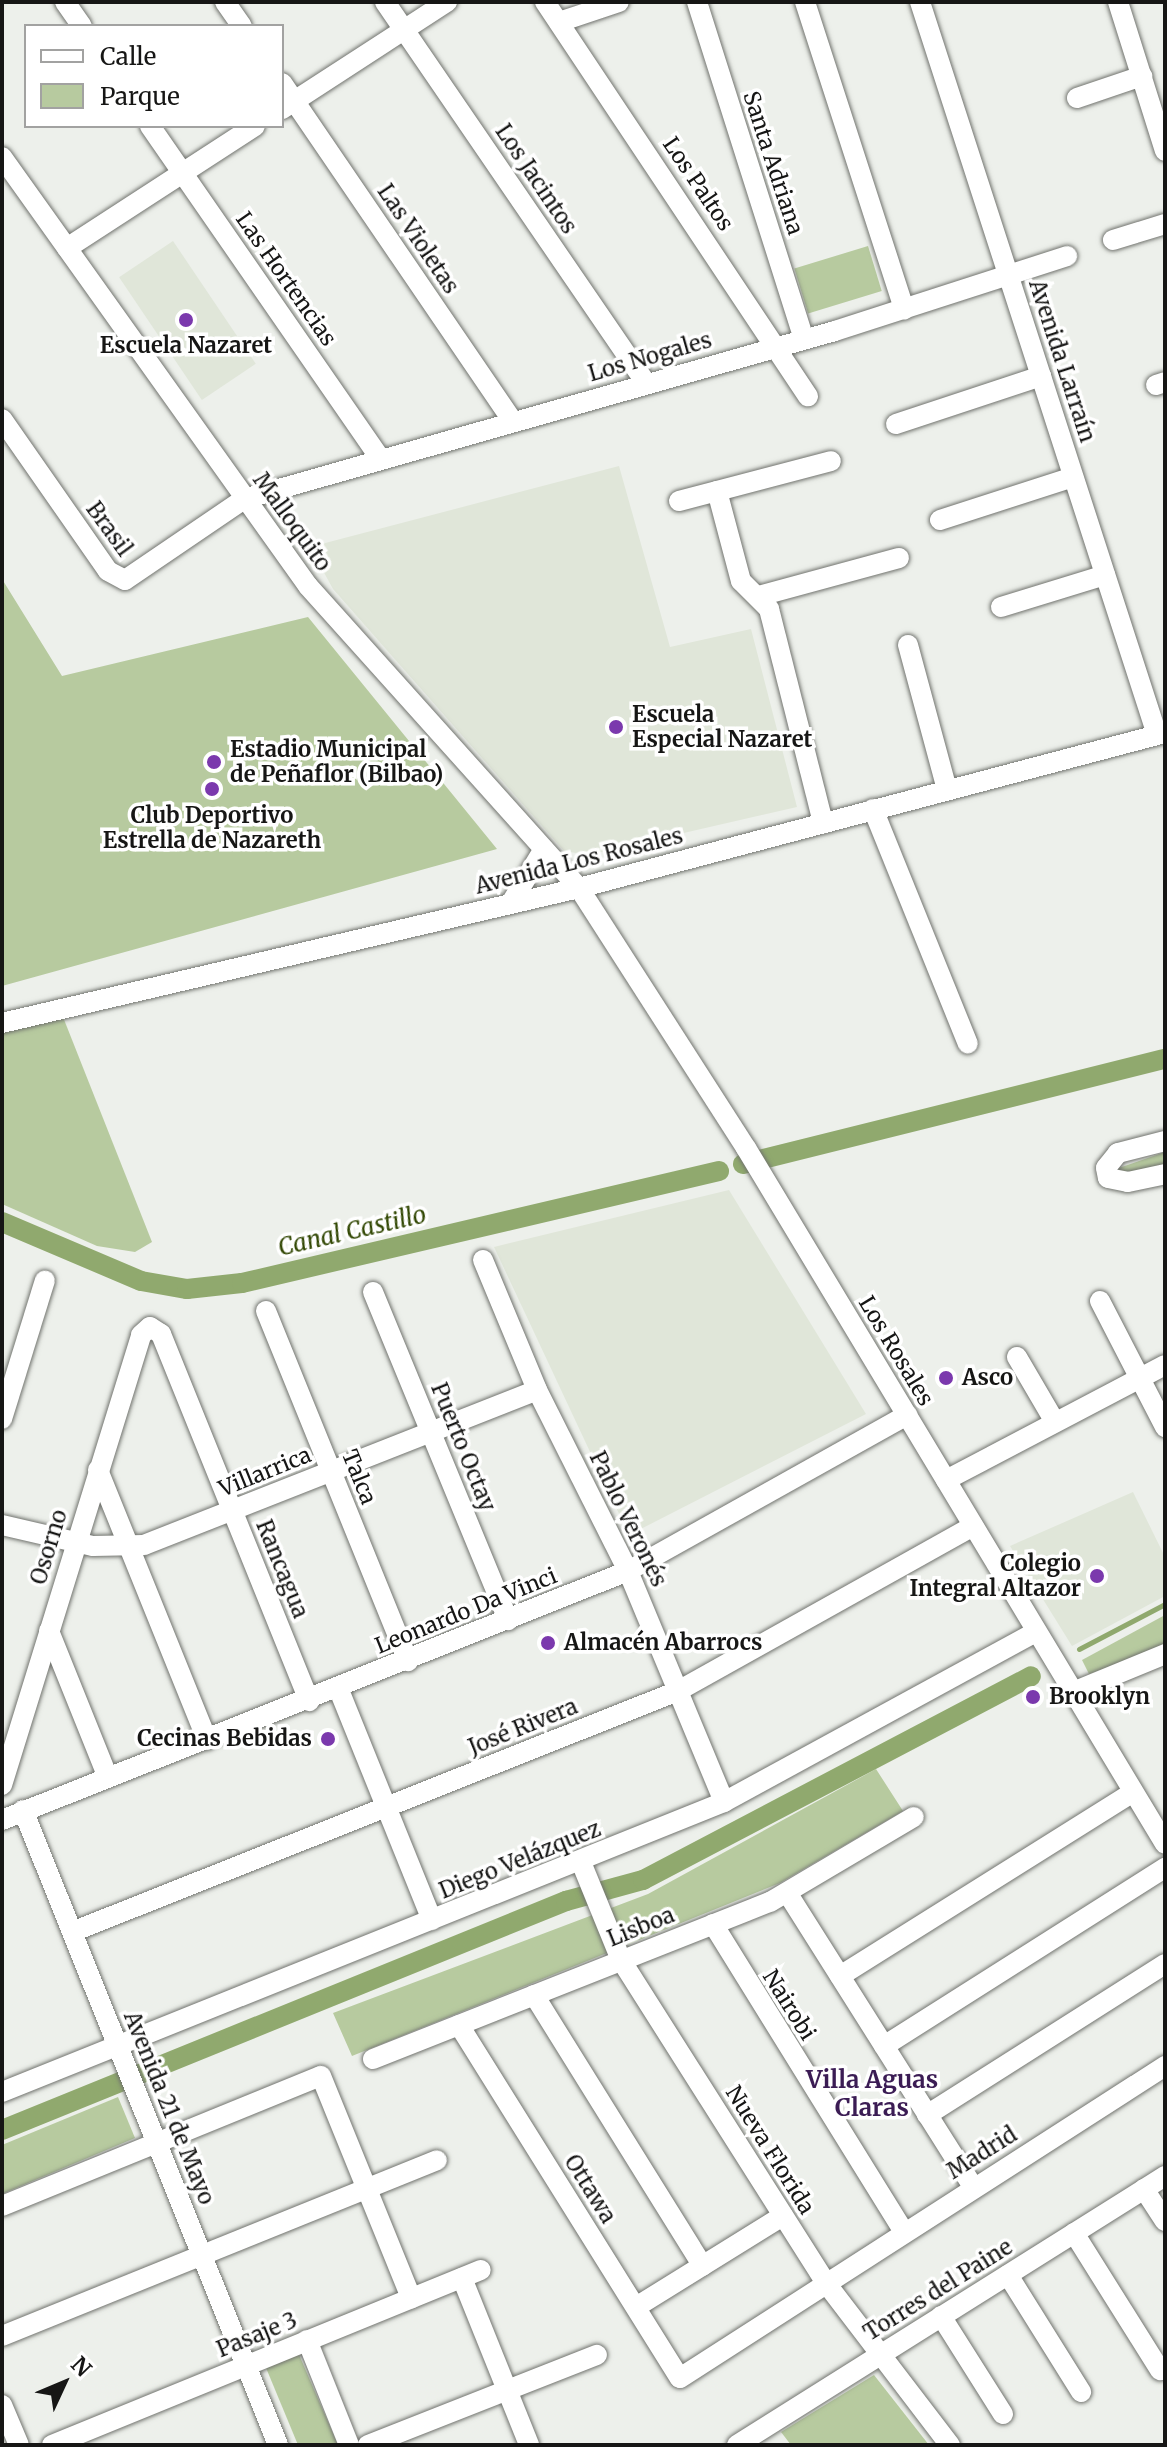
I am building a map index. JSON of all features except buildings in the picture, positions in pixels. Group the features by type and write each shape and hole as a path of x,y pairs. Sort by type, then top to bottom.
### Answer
{"street":[{"path":"65,2 81,24"},
{"path":"225,2 241,24"},
{"name":"Los Jacintos","path":"385,2 646,383"},
{"path":"288,104 447,2"},
{"name":"Los Paltos","path":"545,2 779,345 808,396"},
{"path":"559,22 619,2"},
{"name":"Santa Adriana","path":"697,2 804,339"},
{"path":"805,2 904,309"},
{"name":"Avenida Larraín","path":"920,2 1105,575 1161,734"},
{"path":"1118,2 1165,151"},
{"path":"1077,98 1142,76"},
{"name":"Las Violetas","path":"288,104 513,421"},
{"name":"Las Hortencias","path":"151,128 381,459"},
{"path":"67,248 252,128"},
{"name":"Malloquito","path":"2,157 244,499 332,615 579,888"},
{"path":"1113,240 1165,224"},
{"name":"Los Nogales","path":"244,499 804,339 1067,256"},
{"path":"896,424 1041,376"},
{"name":"Brasil","path":"2,419 120,580 134,578 244,499"},
{"path":"679,501 831,461"},
{"path":"940,520 1073,477"},
{"path":"717,491 741,581 769,609 823,823"},
{"path":"759,596 899,558"},
{"path":"1001,607 1105,575"},
{"path":"908,645 947,790"},
{"name":"Avenida Los Rosales","path":"2,1023 579,888 1161,734"},
{"path":"873,809 968,1044"},
{"path":"510,904 530,883 544,849"},
{"name":"Los Rosales","path":"579,888 746,1148 1165,1844"},
{"path":"1165,1141 1118,1153 1106,1168 1108,1178 1128,1182 1165,1174"},
{"name":"Pablo Veronés","path":"483,1260 537,1390 628,1571 724,1802"},
{"path":"2,1419 45,1280"},
{"name":"Puerto Octay","path":"373,1292 508,1620"},
{"path":"1100,1301 1165,1427"},
{"name":"Talca","path":"266,1311 408,1661"},
{"name":"Osorno","path":"2,1785 141,1335 150,1327"},
{"name":"Rancagua","path":"150,1327 161,1334 309,1701"},
{"path":"1017,1357 1055,1422"},
{"path":"946,1480 1165,1365"},
{"name":"Villarrica","path":"2,1525 75,1542 130,1548 537,1390"},
{"name":"Leonardo Da Vinci","path":"23,1810 339,1690 628,1571 907,1415"},
{"path":"98,1470 207,1740"},
{"name":"José Rivera","path":"72,1932 678,1691 973,1526"},
{"path":"49,1631 108,1778"},
{"name":"Diego Velázquez","path":"2,2092 121,2052 432,1920 584,1869 724,1802 1036,1632"},
{"path":"1073,1692 1165,1654"},
{"path":"339,1690 432,1920"},
{"path":"840,1976 1133,1792"},
{"path":"2,1820 23,1810"},
{"name":"Avenida 21 de Mayo","path":"23,1810 278,2445"},
{"name":"Lisboa","path":"373,2059 788,1894 914,1817"},
{"path":"884,2046 1165,1868"},
{"name":"Nueva Florida","path":"584,1869 621,1960 783,2216 878,2356 950,2445"},
{"path":"788,1894 973,2187"},
{"name":"Nairobi","path":"713,1924 903,2231"},
{"path":"927,2115 1165,1964"},
{"path":"534,1995 703,2266"},
{"name":"Ottawa","path":"459,2025 680,2378"},
{"name":"Madrid","path":"680,2378 903,2231 1165,2066"},
{"path":"2,2206 321,2076 411,2298"},
{"path":"2,2336 437,2160"},
{"name":"Torres del Paine","path":"737,2445 1165,2176"},
{"path":"1144,2189 1165,2221"},
{"path":"636,2307 783,2216"},
{"path":"1074,2233 1160,2370"},
{"name":"Pasaje 3","path":"52,2445 471,2274 507,2390"},
{"path":"1008,2275 1081,2392"},
{"path":"941,2316 1003,2414"},
{"path":"307,2340 349,2445"},
{"path":"368,2445 597,2355"},
{"path":"507,2390 529,2445"},
{"path":"2,2405 19,2445"}],"shaded area":[{"name":"Escuela Nazaret","path":"173,241 256,364 202,400 119,277"},
{"name":"Escuela Especial Nazaret","path":"619,466 670,647 751,629 797,807 588,855 564,851 333,589 310,547"},
{"path":"729,1190 866,1414 629,1535 494,1247"},
{"name":"Colegio Integral Altazor","path":"1133,1492 1165,1557 1165,1596 1072,1646 1010,1546"}],"green space":[{"path":"868,246 882,291 808,313 794,269"},
{"name":"Estadio Municipal de Peñaflor (Bilbao)","path":"2,579 62,676 308,617 497,849 2,986"},
{"path":"63,1017 152,1242 135,1252 97,1246 2,1204 2,1032"},
{"path":"1165,1152 1165,1171 1124,1177 1116,1169"},
{"path":"1165,1615 1165,1647 1089,1674 1082,1660"},
{"path":"876,1769 903,1811 780,1883 352,2056 333,2013 648,1894"},
{"path":"118,2097 135,2138 2,2194 2,2145"},
{"path":"297,2350 338,2445 298,2445 264,2363"},
{"path":"874,2375 929,2445 791,2445 781,2432"}],"waterway":[{"path":"743,1164 1165,1059"},
{"name":"Canal Castillo","path":"2,1222 141,1281 187,1289 242,1283 719,1171"},
{"path":"1079,1649 1165,1604"},
{"path":"2,2130 566,1901 643,1880 1031,1676"}],"place":[{"name":"Escuela Nazaret","path":"186,320"},
{"name":"Escuela Especial Nazaret","path":"616,727"},
{"name":"Estadio Municipal de Peñaflor (Bilbao)","path":"214,762"},
{"name":"Club Deportivo Estrella de Nazareth","path":"212,789"},
{"name":"Asco","path":"946,1378"},
{"name":"Colegio Integral Altazor","path":"1097,1576"},
{"name":"Almacén Abarrocs","path":"548,1643"},
{"name":"Brooklyn","path":"1033,1697"},
{"name":"Cecinas Bebidas","path":"328,1739"}],"district":[{"name":"Villa Aguas Claras","path":"872,2094"}]}
